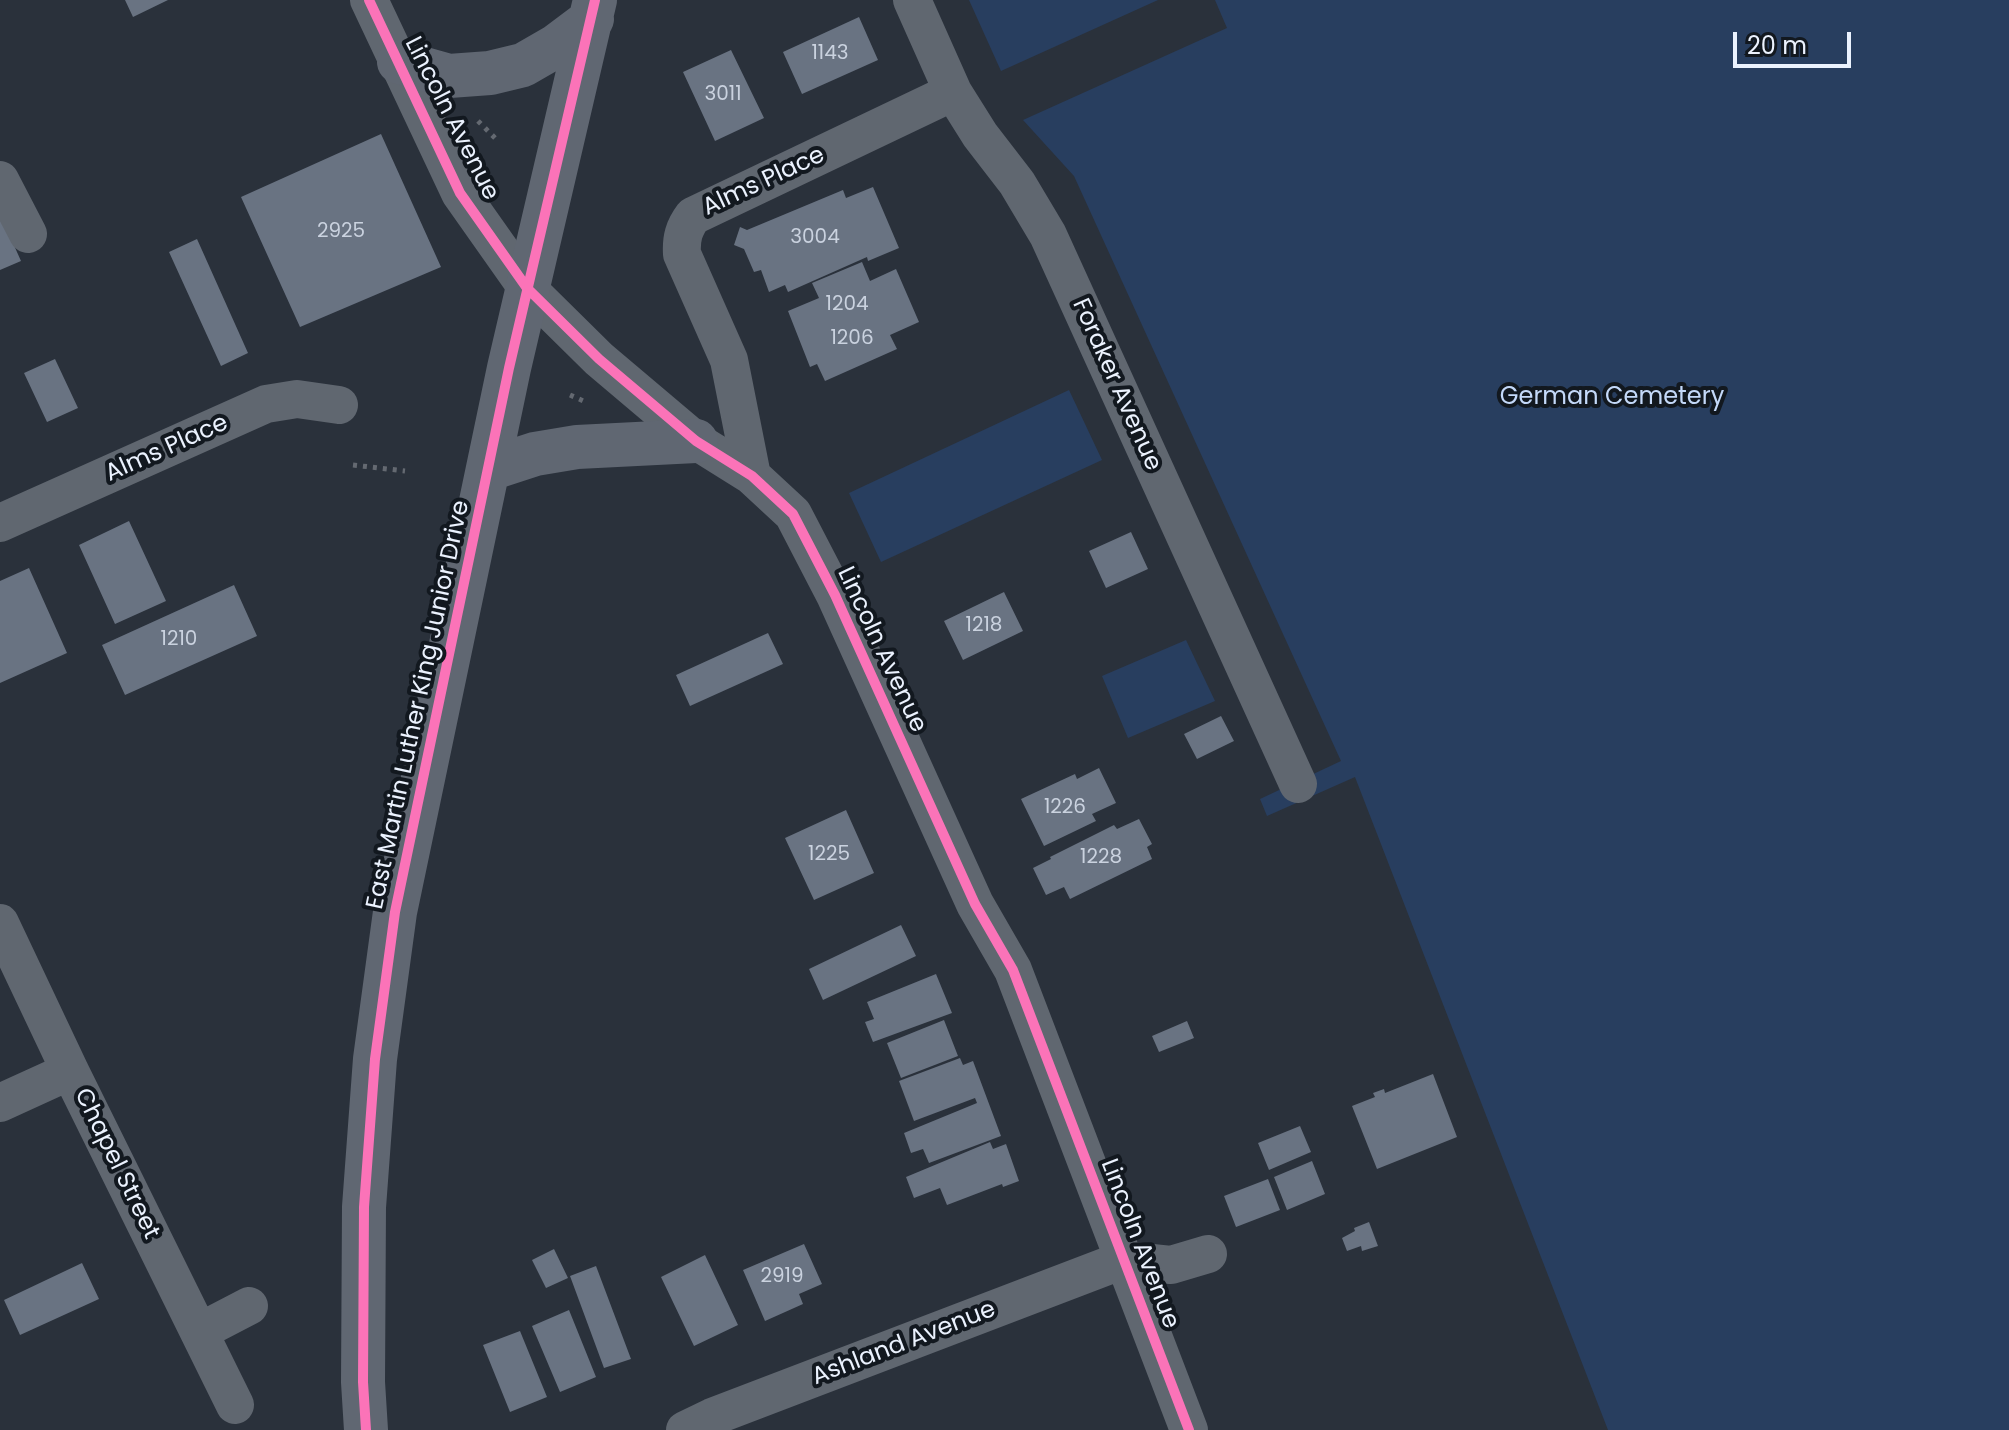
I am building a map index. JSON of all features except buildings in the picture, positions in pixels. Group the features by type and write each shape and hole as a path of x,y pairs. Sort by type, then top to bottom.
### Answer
{"main road":[{"path":"399,62 449,76 490,73 523,65 556,46 594,9"},
{"name":"East Martin Luther King Junior Drive","path":"366,1430 363,1382 364,1207 375,1059 401,881 527,288 594,9"},
{"path":"489,469 535,454 577,447 696,441"}],"street":[{"name":"Lincoln Avenue","path":"369,0 460,193 527,288 599,359 696,441 752,476 793,514 835,595 975,904 1013,970 1189,1430"},
{"name":"Foraker Avenue","path":"912,0 953,92 980,135 1017,183 1048,235 1298,784"},
{"name":"Alms Place","path":"752,476 729,360 682,254 681,240 685,226 693,216 953,92"},
{"path":"0,180 28,234"},
{"name":"Alms Place","path":"0,523 266,404 297,399 339,405"},
{"name":"Chapel Street","path":"0,923 235,1405"},
{"path":"0,1103 70,1071"},
{"path":"1123,1260 1171,1265 1208,1254"},
{"name":"Ashland Avenue","path":"685,1430 1123,1260"},
{"path":"199,1332 249,1306"}],"path":[{"path":"478,121 496,139"},
{"path":"570,395 588,403"},
{"path":"353,465 405,471"}],"green space":[{"path":"969,0 1158,0 1001,71"},
{"name":"German Cemetery","path":"1215,0 2009,0 2009,1430 1608,1430 1355,777 1267,816 1260,799 1341,761 1074,176 1023,120 1227,28"},
{"path":"1069,390 1102,460 881,562 849,493"},
{"path":"1186,640 1215,701 1128,738 1102,676"}],"cycle path":[{"path":"369,0 460,193 527,288 599,359 696,441 752,476 793,514 835,595 975,904 1013,970 1189,1430"},
{"path":"366,1430 363,1382 364,1207 375,1059 395,912 509,368 595,0"}]}
